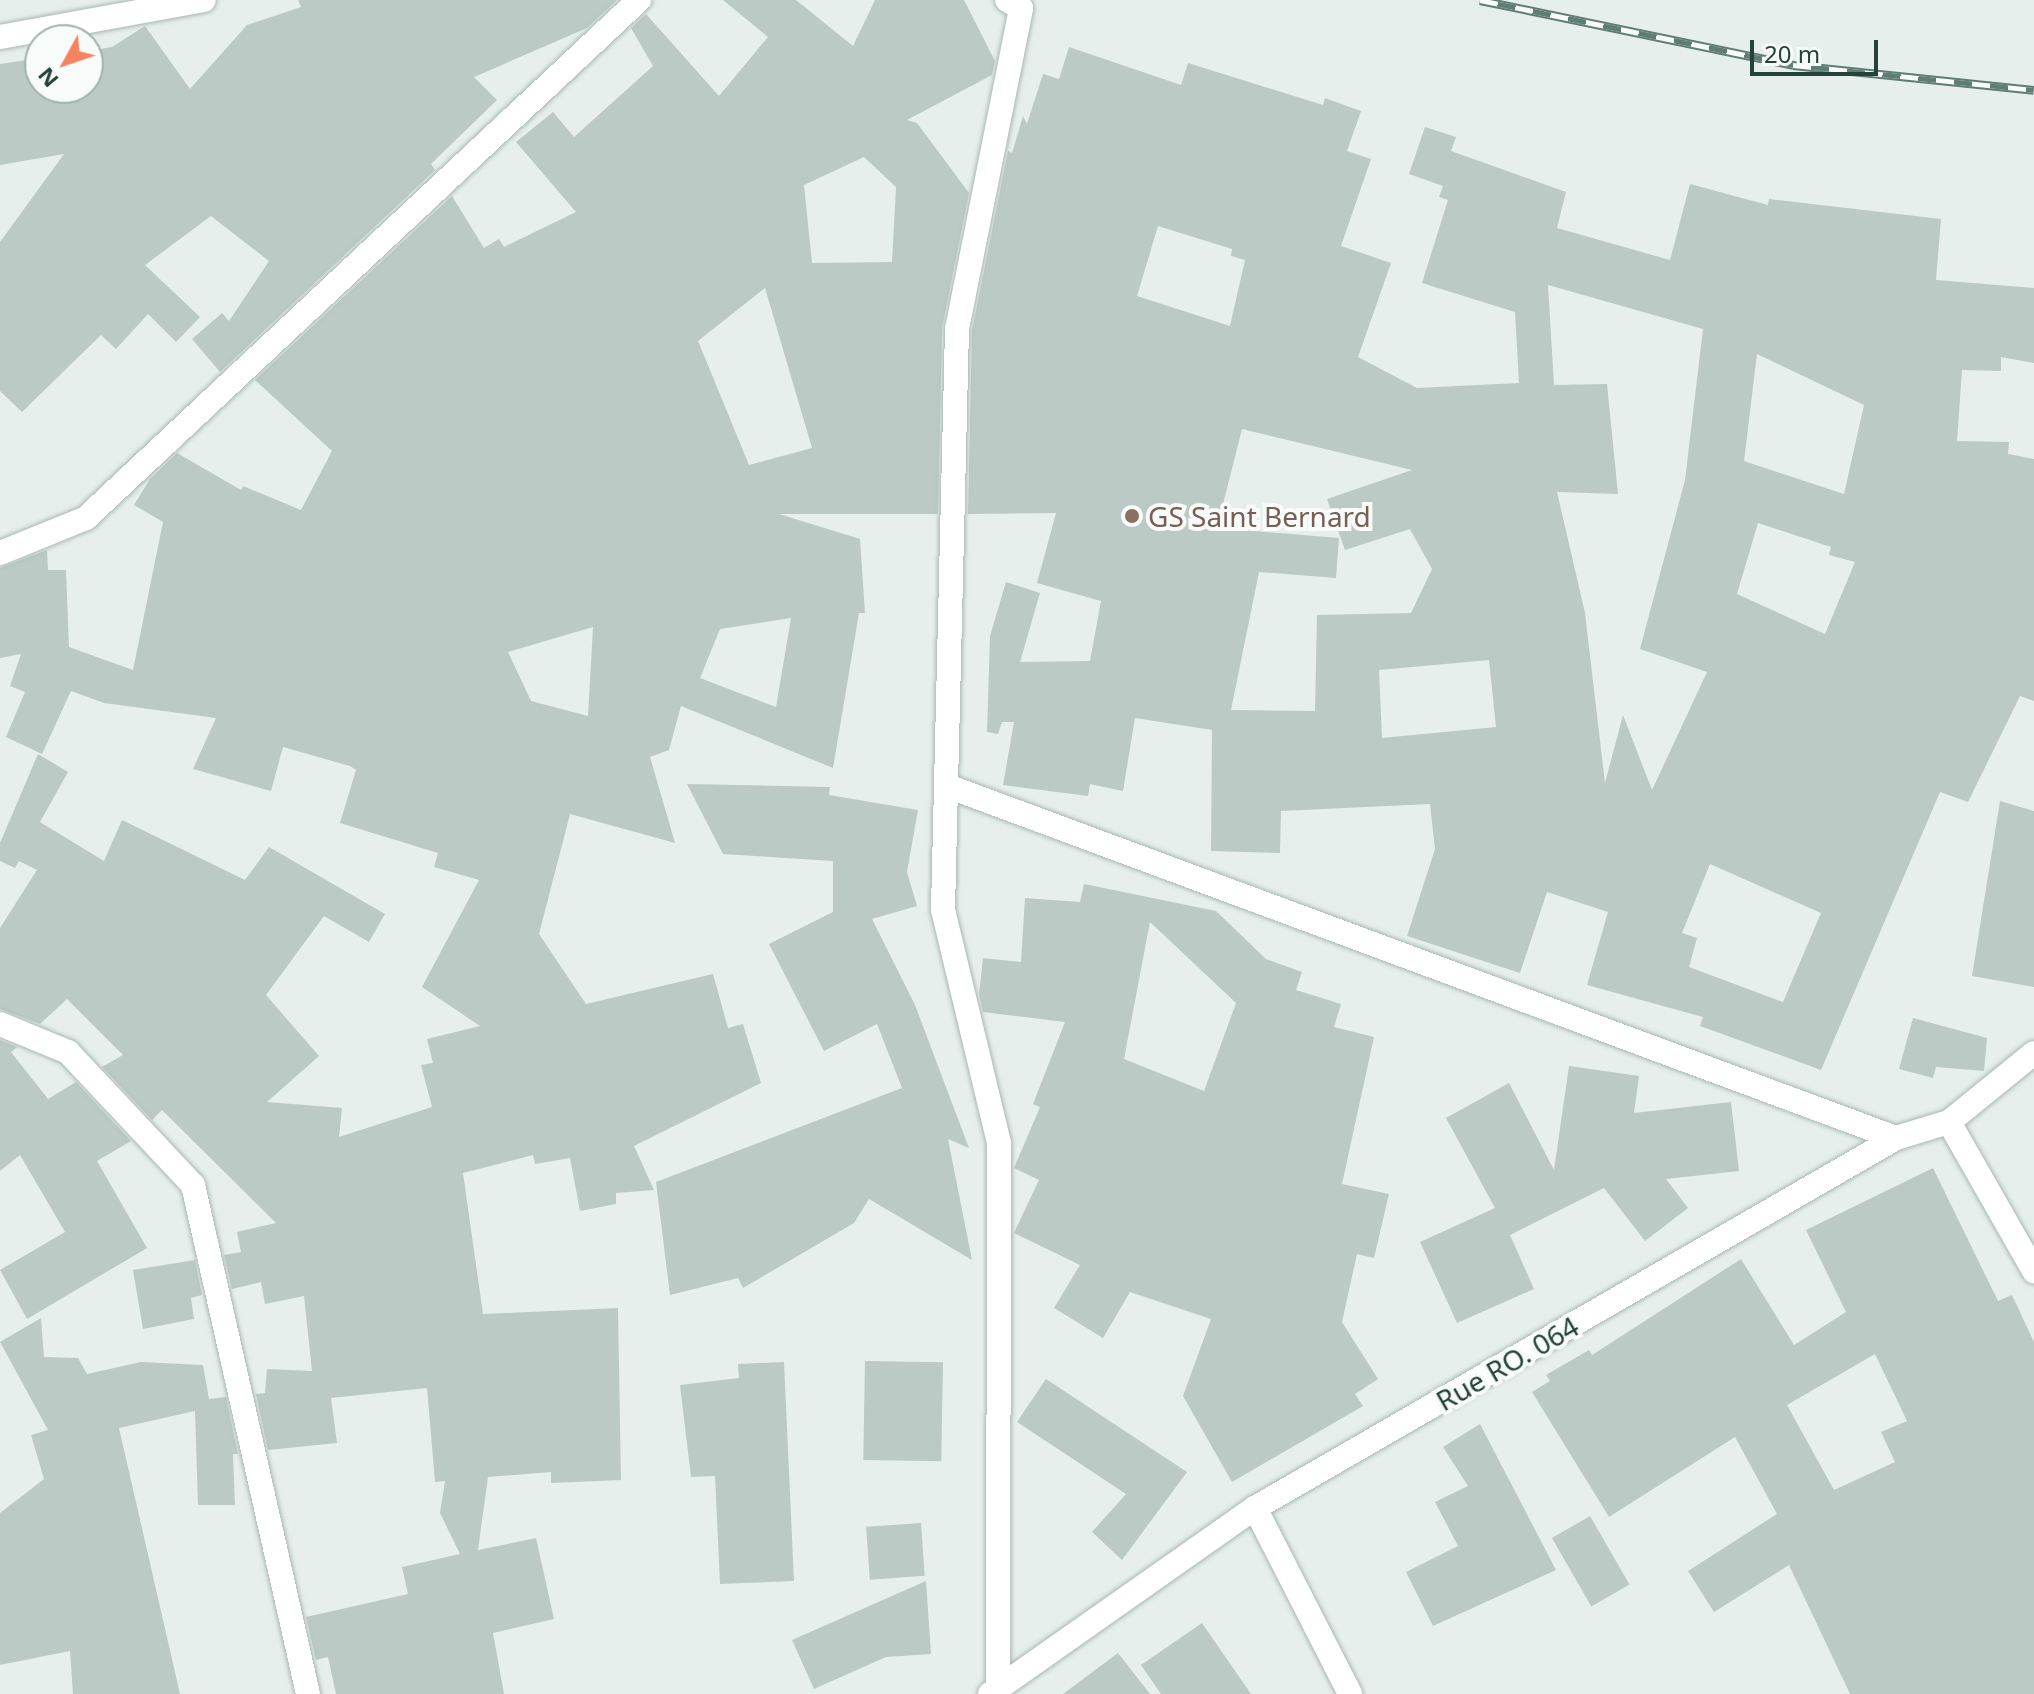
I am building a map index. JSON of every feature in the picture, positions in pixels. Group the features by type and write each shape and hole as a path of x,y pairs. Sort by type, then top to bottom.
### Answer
{"street":[{"path":"0,37 204,0"},
{"path":"0,553 86,518 639,0"},
{"path":"994,1690 999,1143 943,910 950,787 957,329 1021,8 1007,0"},
{"path":"950,787 1896,1138"},
{"path":"0,1024 68,1052 193,1185 308,1694"},
{"name":"Rue RO. 064","path":"994,1690 1255,1508 1896,1138 1949,1122 2034,1053"},
{"path":"1949,1122 2034,1271"},
{"path":"1255,1508 1350,1694"}],"building":[{"path":"298,0 617,0 587,28 474,77 497,100 431,164 435,170 220,372 192,339 222,313 229,321 269,261 211,216 145,265 200,317 176,342 148,314 116,349 101,335 22,412 0,391 0,242 64,154 0,165 0,64 24,60 24,104 104,104 104,48 112,47 145,26 190,89 247,25 301,7"},
{"path":"723,0 796,0 853,46 875,0 964,0 995,61 992,75 907,120 917,123 969,193 942,328 938,514 779,514 860,539 865,613 859,613 833,768 681,706 669,750 650,757 675,843 570,814 539,934 586,1004 713,974 728,1028 743,1024 761,1083 634,1146 654,1190 616,1193 616,1204 580,1211 570,1158 535,1164 533,1155 463,1173 483,1314 618,1308 621,1480 551,1483 551,1472 488,1477 478,1550 536,1538 554,1619 493,1633 504,1694 336,1694 328,1657 316,1660 306,1617 408,1594 402,1567 460,1554 440,1513 445,1481 435,1482 427,1388 331,1398 337,1443 268,1450 256,1394 265,1393 267,1369 312,1371 304,1296 265,1304 261,1282 232,1289 224,1255 241,1252 237,1232 276,1223 162,1110 152,1120 102,1067 123,1055 67,999 40,1024 0,1009 0,928 37,870 19,861 15,868 0,861 0,843 38,754 68,772 40,822 104,861 122,820 245,880 269,847 385,914 369,942 324,916 266,995 319,1056 267,1102 342,1108 339,1137 432,1107 421,1065 433,1063 427,1039 480,1026 422,987 479,880 434,867 438,853 340,823 356,770 350,766 283,747 271,791 193,769 216,718 104,703 71,691 42,754 6,737 25,692 10,686 21,654 0,658 0,568 47,550 48,570 66,570 69,647 133,670 163,522 134,505 150,479 177,453 241,490 243,486 301,510 332,451 255,380 452,196 484,248 499,239 504,247 576,212 516,142 553,112 574,137 653,66 631,28 646,14 719,96 768,37","holes":["864,157 896,187 892,262 812,263 804,185","765,288 812,448 749,465 698,341","791,618 776,707 700,678 720,629","593,627 588,716 531,701 508,652"]},
{"path":"1069,47 1181,85 1188,63 1323,105 1325,98 1361,111 1347,151 1371,159 1341,246 1391,263 1358,357 1417,388 1519,383 1515,312 1422,283 1448,200 1439,197 1443,186 1409,174 1425,127 1456,137 1451,151 1566,192 1557,228 1670,260 1690,184 1768,205 1769,199 1941,219 1936,280 2034,288 2034,363 2001,357 2001,371 1962,370 1957,441 2009,442 2008,454 2034,459 2034,701 2020,696 1968,802 1940,792 1821,1070 1700,1026 1703,1017 1587,985 1608,912 1547,892 1520,973 1407,936 1435,849 1430,804 1281,811 1280,853 1211,851 1212,730 1135,718 1123,791 1090,784 1088,796 1003,785 1014,722 1002,722 998,734 987,732 990,636 1006,582 1040,593 1020,662 1090,661 1101,601 1037,583 1056,513 968,514 972,331 1008,151 1012,153 1023,116 1027,124 1043,74 1059,79","holes":["1158,226 1232,249 1231,256 1245,260 1230,326 1137,296","1548,285 1703,329 1685,480 1640,649 1707,672 1652,790 1623,715 1605,783 1585,613 1557,492 1618,494 1607,384 1554,385","1757,354 1864,405 1844,494 1744,461","1242,429 1412,470 1327,499 1345,550 1410,529 1432,569 1411,613 1317,615 1315,711 1231,710 1259,572 1336,578 1339,538 1217,528","1758,523 1831,547 1829,555 1855,562 1825,634 1737,594","1489,660 1496,727 1382,738 1379,670","1710,864 1821,913 1783,1002 1689,967 1697,938 1682,933"]},
{"path":"687,784 830,787 829,795 918,810 907,872 917,906 872,919 915,1005 969,1148 948,1139 972,1260 869,1199 854,1223 743,1288 738,1278 670,1295 656,1182 902,1088 877,1024 824,1051 769,944 833,912 833,861 723,854"},
{"path":"2000,801 2034,811 2034,987 1972,976"},
{"path":"1084,884 1216,911 1266,959 1302,972 1296,990 1341,1004 1334,1027 1374,1037 1342,1184 1389,1194 1374,1258 1357,1254 1342,1322 1378,1379 1355,1394 1363,1406 1232,1482 1183,1396 1211,1319 1130,1292 1103,1338 1054,1308 1080,1265 1014,1233 1039,1180 1014,1168 1040,1107 1033,1104 1065,1022 983,1012 979,994 983,958 1021,962 1025,898 1080,902","holes":["1150,922 1236,1003 1204,1091 1124,1059"]},
{"path":"1913,1018 1987,1038 1984,1071 1936,1067 1933,1078 1899,1069"},
{"path":"0,1040 17,1047 11,1052 48,1099 76,1082 131,1141 97,1161 147,1248 27,1319 0,1270 65,1232 20,1155 0,1171"},
{"path":"1569,1066 1639,1076 1634,1113 1731,1102 1739,1171 1666,1179 1688,1208 1645,1241 1604,1188 1510,1235 1534,1289 1457,1323 1420,1242 1495,1208 1446,1118 1509,1083 1554,1170"},
{"path":"1933,1168 1998,1301 2012,1295 2034,1342 2034,1694 1850,1694 1789,1565 1714,1612 1688,1571 1777,1514 1735,1437 1609,1517 1532,1392 1550,1381 1546,1375 1589,1350 1592,1355 1741,1259 1794,1345 1846,1312 1806,1230","holes":["1875,1354 1907,1421 1881,1432 1895,1462 1834,1490 1787,1405"]},
{"path":"195,1260 202,1295 191,1298 194,1319 143,1329 133,1270"},
{"path":"41,1318 44,1357 78,1358 87,1374 141,1362 203,1365 209,1399 226,1397 238,1454 233,1454 235,1505 198,1505 195,1411 119,1428 180,1694 73,1694 70,1651 0,1665 0,1513 44,1479 31,1435 48,1430 0,1342"},
{"path":"865,1361 943,1362 941,1461 863,1460"},
{"path":"784,1362 794,1581 720,1584 715,1476 691,1477 680,1385 739,1378 738,1364"},
{"path":"1046,1379 1187,1472 1122,1560 1092,1532 1126,1494 1017,1422"},
{"path":"1480,1424 1556,1570 1433,1626 1406,1572 1458,1546 1435,1502 1468,1486 1443,1447"},
{"path":"1590,1516 1630,1584 1591,1606 1552,1538"},
{"path":"921,1523 925,1576 870,1580 866,1527"},
{"path":"926,1581 931,1654 886,1657 814,1689 792,1640"},
{"path":"1202,1623 1251,1694 1161,1694 1141,1665"},
{"path":"1118,1653 1150,1694 1063,1694"}],"railway":[{"path":"1480,0 1793,65 2034,90"}],"place":[{"name":"GS Saint Bernard","path":"1132,516"}]}
